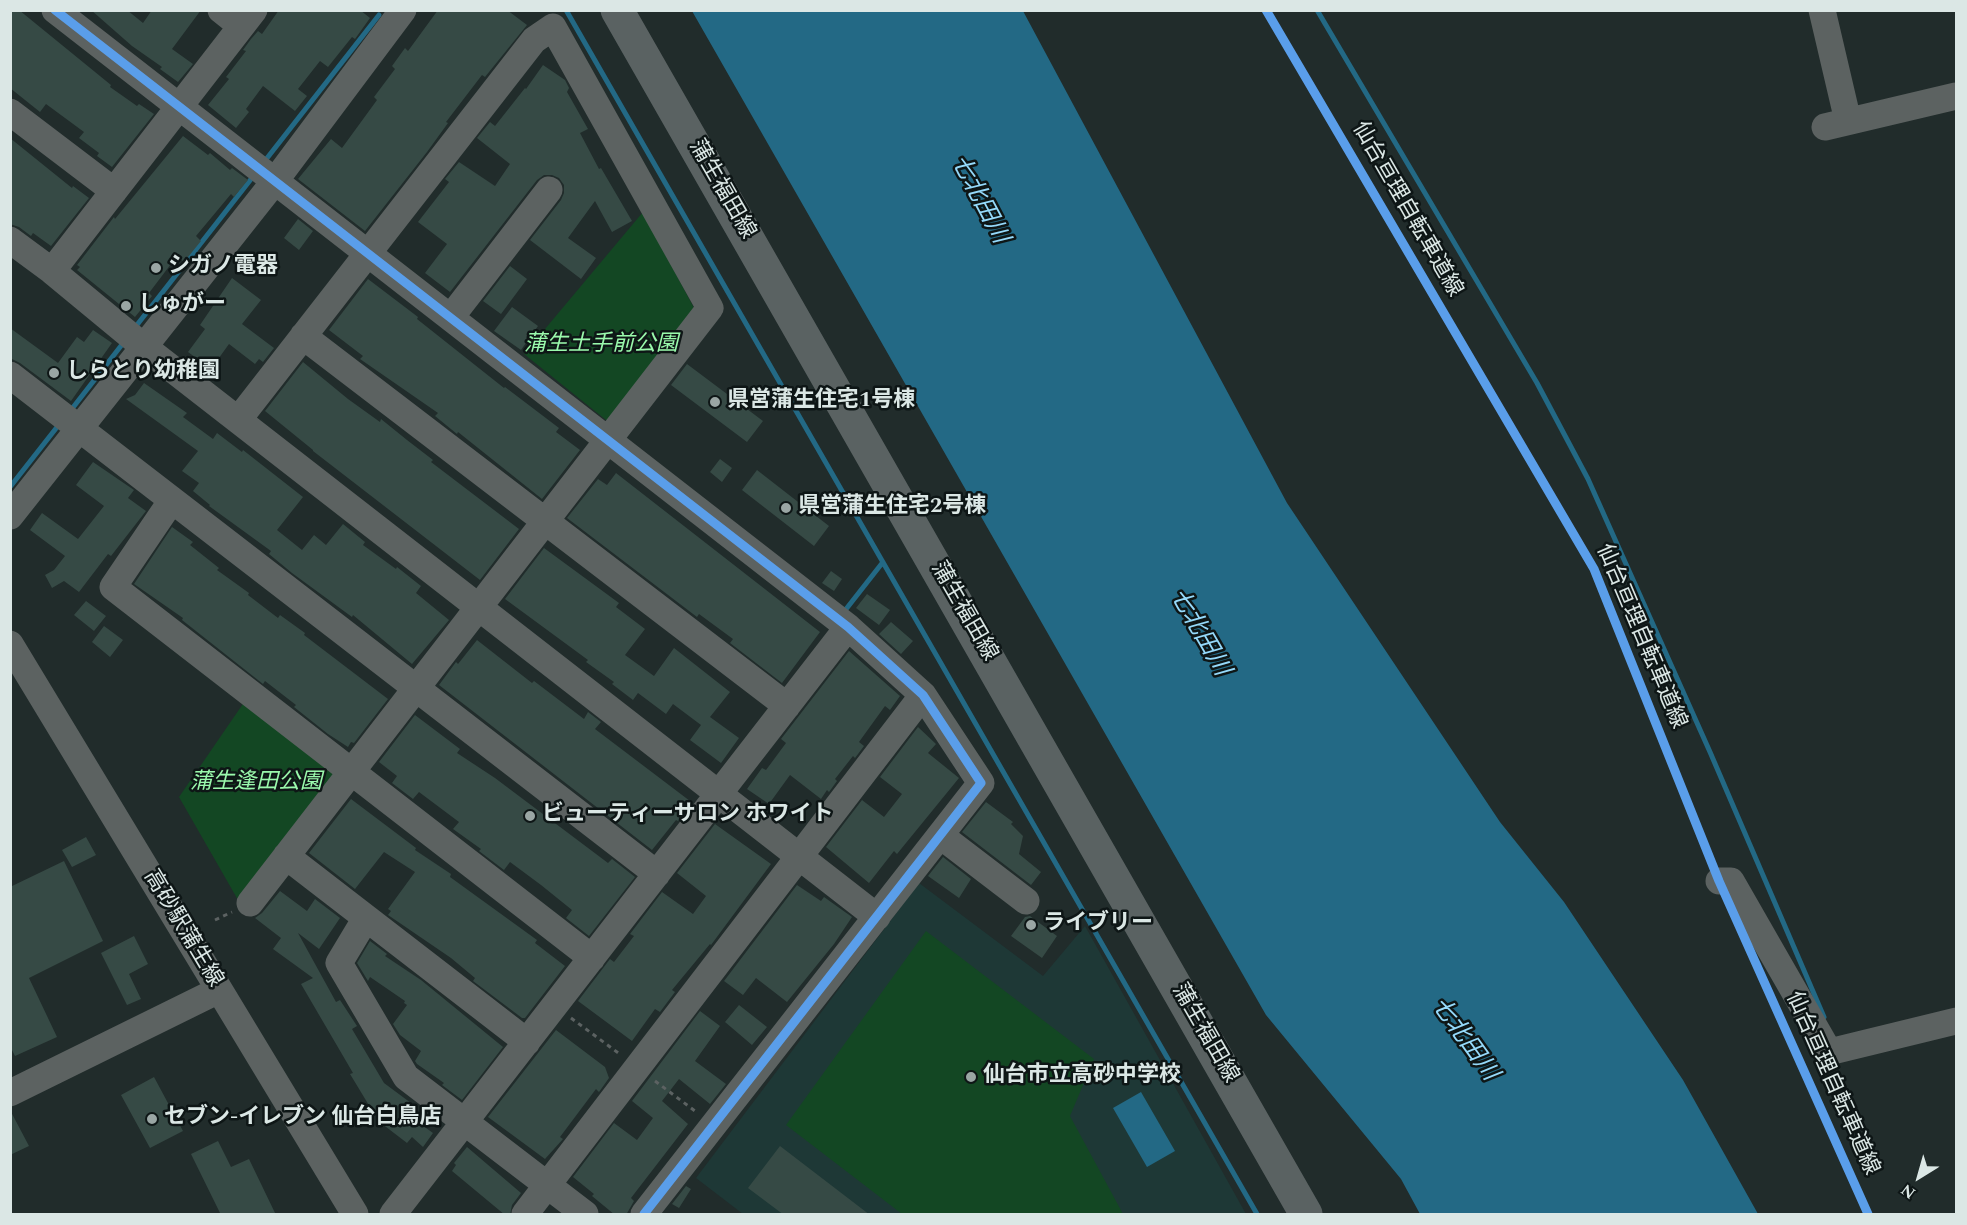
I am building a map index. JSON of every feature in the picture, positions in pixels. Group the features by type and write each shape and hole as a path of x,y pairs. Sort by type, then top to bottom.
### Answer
{"main road":[{"name":"蒲生福田線","path":"617,10 1306,1215"}],"street":[{"path":"55,10 841,622 923,695 981,783 644,1215"},
{"path":"10,516 70,421 264,173 403,10"},
{"path":"1822,10 1836,124 1956,96"},
{"path":"52,271 177,107 238,16"},
{"path":"238,420 534,40 553,27 710,308 250,903"},
{"path":"10,112 114,191"},
{"path":"451,318 549,190"},
{"path":"10,240 52,271 134,339 877,916"},
{"path":"303,336 781,701"},
{"path":"10,375 651,870"},
{"path":"172,500 113,587 586,953"},
{"path":"393,1215 459,1118 841,622"},
{"name":"高砂駅蒲生線","path":"10,644 354,1215"},
{"path":"525,1215 923,695"},
{"path":"941,836 1026,901"},
{"path":"286,856 521,1038"},
{"path":"1719,881 1731,881 1829,1052 1956,1021"},
{"path":"366,918 339,963 406,1077 585,1215"},
{"path":"10,1093 219,990"}],"shaded area":[{"name":"仙台市立高砂中学校","path":"919,883 1043,976 1085,926 1246,1214 743,1214 696,1178"}],"green space":[{"name":"蒲生土手前公園","path":"643,212 694,308 611,424 524,354"},
{"name":"蒲生逢田公園","path":"247,698 339,770 238,900 179,797"},
{"path":"926,931 1094,1059 1070,1116 1123,1214 902,1214 786,1125"}],"water":[{"name":"七北田川","path":"692,11 1023,11 1287,503 1500,822 1564,902 1683,1080 1758,1214 1420,1214 1401,1179 1266,1015"},
{"path":"1141,1092 1175,1151 1147,1167 1113,1108"}],"building":[{"path":"10,10 19,10 111,85 110,87 137,106 139,104 154,114 112,167 97,156 99,153 79,138 84,132 46,104 40,112 10,88"},
{"path":"91,10 127,10 143,23 152,10 201,10 172,49 193,64 178,82"},
{"path":"279,10 360,10 370,18 355,39 352,37 328,67 320,61 298,89 307,96 295,111 263,86 246,109 249,112 236,128 208,105 229,79 226,77 246,51 243,50 251,39 258,31 262,34"},
{"path":"438,10 507,10 527,25 485,77 482,75 446,122 448,123 427,152 365,231 298,179 331,139 342,148 377,100 374,97 395,69 392,66 405,48 408,51"},
{"path":"543,65 565,80 569,88 567,92 588,129 580,133 599,169 601,168 632,221 612,232 595,201 568,238 596,258 581,279 530,240 564,193 564,185 559,178 544,175 537,180 450,292 425,273 447,244 418,222 449,182 445,179 459,162 495,186 510,164 477,138 490,122 495,126"},
{"path":"183,136 208,155 210,153 230,170 232,168 248,180 234,197 231,194 196,236 201,241 184,262 177,256 149,293 152,296 135,317 77,270 80,267 77,265 114,217 115,219"},
{"path":"10,138 72,188 73,186 89,198 51,246 33,233 31,236 19,227 10,224"},
{"path":"298,219 313,231 299,250 284,238"},
{"path":"510,266 527,279 501,314 483,301"},
{"path":"232,278 261,300 242,324 274,348 263,362 259,359 255,364 229,344 211,369 188,352 205,329 200,325"},
{"path":"368,279 504,388 559,428 556,432 580,450 542,499 435,416 438,413 360,359 363,356 329,330"},
{"path":"512,307 538,326 521,350 494,331"},
{"path":"10,328 58,363 77,337 84,342 93,330 112,343 71,401 10,358"},
{"path":"303,362 348,399 380,422 381,419 433,460 431,462 519,529 480,580 265,411"},
{"name":"県営蒲生住宅1号棟","path":"687,364 763,421 747,442 671,385"},
{"path":"144,383 187,413 183,417 213,439 217,433 242,452 243,450 303,497 277,530 302,550 314,535 326,545 343,524 365,542 363,545 421,586 416,593 449,620 412,664 353,615 352,617 292,573 269,554 271,551 209,506 193,491 199,483 182,471 198,451 126,399 135,395"},
{"path":"720,459 732,468 722,482 710,472"},
{"path":"93,462 134,490 128,498 146,511 111,556 108,554 79,592 64,581 52,588 45,575 54,570 65,556 30,530 42,513 78,539 104,506 76,485"},
{"name":"県営蒲生住宅2号棟","path":"757,470 829,526 814,546 742,490"},
{"path":"616,473 820,632 782,683 730,643 733,639 699,614 697,617 567,518 598,479 607,485"},
{"path":"172,527 193,542 190,545 219,568 217,570 249,593 248,595 278,618 280,615 305,633 304,635 388,699 354,743 351,742 348,747 328,734 265,681 263,684 182,620 183,618 134,584"},
{"path":"544,548 619,603 616,607 645,629 625,655 654,676 674,648 730,692 710,717 739,738 721,763 690,740 701,725 673,704 666,714 638,693 633,700 612,684 614,682 586,662 588,660 505,599"},
{"path":"831,571 842,579 834,591 822,583"},
{"path":"867,594 890,610 879,625 856,608"},
{"path":"86,601 106,616 94,631 74,615"},
{"path":"891,622 913,641 901,654 879,634"},
{"path":"104,626 123,640 110,657 92,642"},
{"path":"477,640 532,683 534,681 584,719 588,712 601,722 595,729 690,801 688,803 691,804 678,821 676,820 652,850 439,685 456,662 458,664"},
{"path":"849,651 900,696 890,710 885,706 859,742 864,746 855,758 853,756 835,779 837,781 829,792 827,790 821,799 790,775 769,804 747,789 762,768 766,770 786,743 781,739"},
{"path":"415,715 460,749 457,753 495,778 608,863 612,859 635,877 589,936 566,918 572,910 541,885 510,862 504,870 479,851 481,849 453,829 459,822 419,792 413,799 392,783 397,776 379,762"},
{"path":"918,727 936,744 928,753 959,778 897,854 894,851 869,883 826,847 862,800 884,817 902,794 880,777"},
{"path":"351,799 416,848 415,850 451,874 450,877 537,940 535,943 565,966 525,1018 473,981 475,978 451,958 388,915 391,911 388,909 415,872 384,852 355,889 309,853"},
{"path":"986,802 1013,822 1011,824 1023,836 1019,854 1041,872 1031,885 962,832"},
{"path":"715,824 771,864 711,945 672,990 675,992 660,1012 655,1009 632,1041 578,1001 610,959 614,962 634,936 630,934 662,892 693,914 706,896 677,873"},
{"path":"86,837 96,855 72,867 62,850"},
{"path":"943,857 971,879 959,898 928,876"},
{"path":"64,861 103,941 29,978 57,1037 15,1056 10,1046 10,887"},
{"path":"797,885 821,901 824,897 852,917 834,944 787,1002 756,978 743,995 724,981"},
{"path":"280,891 307,911 315,899 340,918 319,949 298,933 336,1002 340,1000 357,1026 352,1029 384,1083 415,1106 408,1115 433,1133 423,1147 412,1137 407,1143 377,1120 380,1117 373,1112 350,1074 353,1073 301,984 313,978 273,949 281,938 255,918"},
{"name":"ライブリー","path":"1030,916 1057,936 1042,958 1011,936 1025,917"},
{"path":"134,936 148,964 129,974 141,999 127,1005 101,953"},
{"path":"370,941 387,954 385,956 421,980 503,1047 462,1100 442,1085 444,1083 417,1064 415,1061 421,1051 400,1035 393,1024 407,1005 405,1001 370,977 368,981 357,963"},
{"path":"739,1005 767,1027 752,1045 725,1022"},
{"path":"700,1011 720,1026 695,1061 726,1084 710,1104 679,1079 662,1101 688,1124 631,1198 634,1201 626,1215 615,1215 573,1177 614,1123 637,1140 653,1118 632,1101"},
{"path":"556,1030 605,1067 609,1078 599,1092 596,1089 560,1137 563,1139 545,1159 488,1117"},
{"path":"154,1077 183,1131 150,1148 121,1095"},
{"path":"10,1110 29,1146 10,1155"},
{"path":"218,1141 231,1167 249,1159 276,1215 221,1215 191,1154"},
{"path":"780,1146 870,1215 784,1215 748,1188"},
{"path":"467,1147 521,1193 512,1205 510,1215 505,1215 452,1171 456,1165 454,1163"},
{"path":"686,1186 691,1189 679,1208 672,1204"}],"waterway":[{"path":"566,10 1257,1214"},
{"path":"1317,10 1537,383 1588,479 1710,752 1824,1017"},
{"path":"264,162 379,15"},
{"path":"133,330 255,174"},
{"path":"71,410 124,342"},
{"path":"10,487 61,422"},
{"path":"843,613 883,562"}],"cycle path":[{"path":"55,10 848,627 923,695 981,783 644,1214"},
{"name":"仙台亘理自転車道線","path":"1266,10 1594,569 1719,881 1868,1214"}],"place":[{"name":"シガノ電器","path":"156,268"},
{"name":"しゅがー","path":"126,306"},
{"name":"しらとり幼稚園","path":"54,373"},
{"name":"県営蒲生住宅1号棟","path":"715,402"},
{"name":"県営蒲生住宅2号棟","path":"786,508"},
{"name":"ビューティーサロン ホワイト","path":"530,816"},
{"name":"ライブリー","path":"1031,925"},
{"name":"仙台市立高砂中学校","path":"971,1077"},
{"name":"セブン-イレブン 仙台白鳥店","path":"152,1119"}]}
